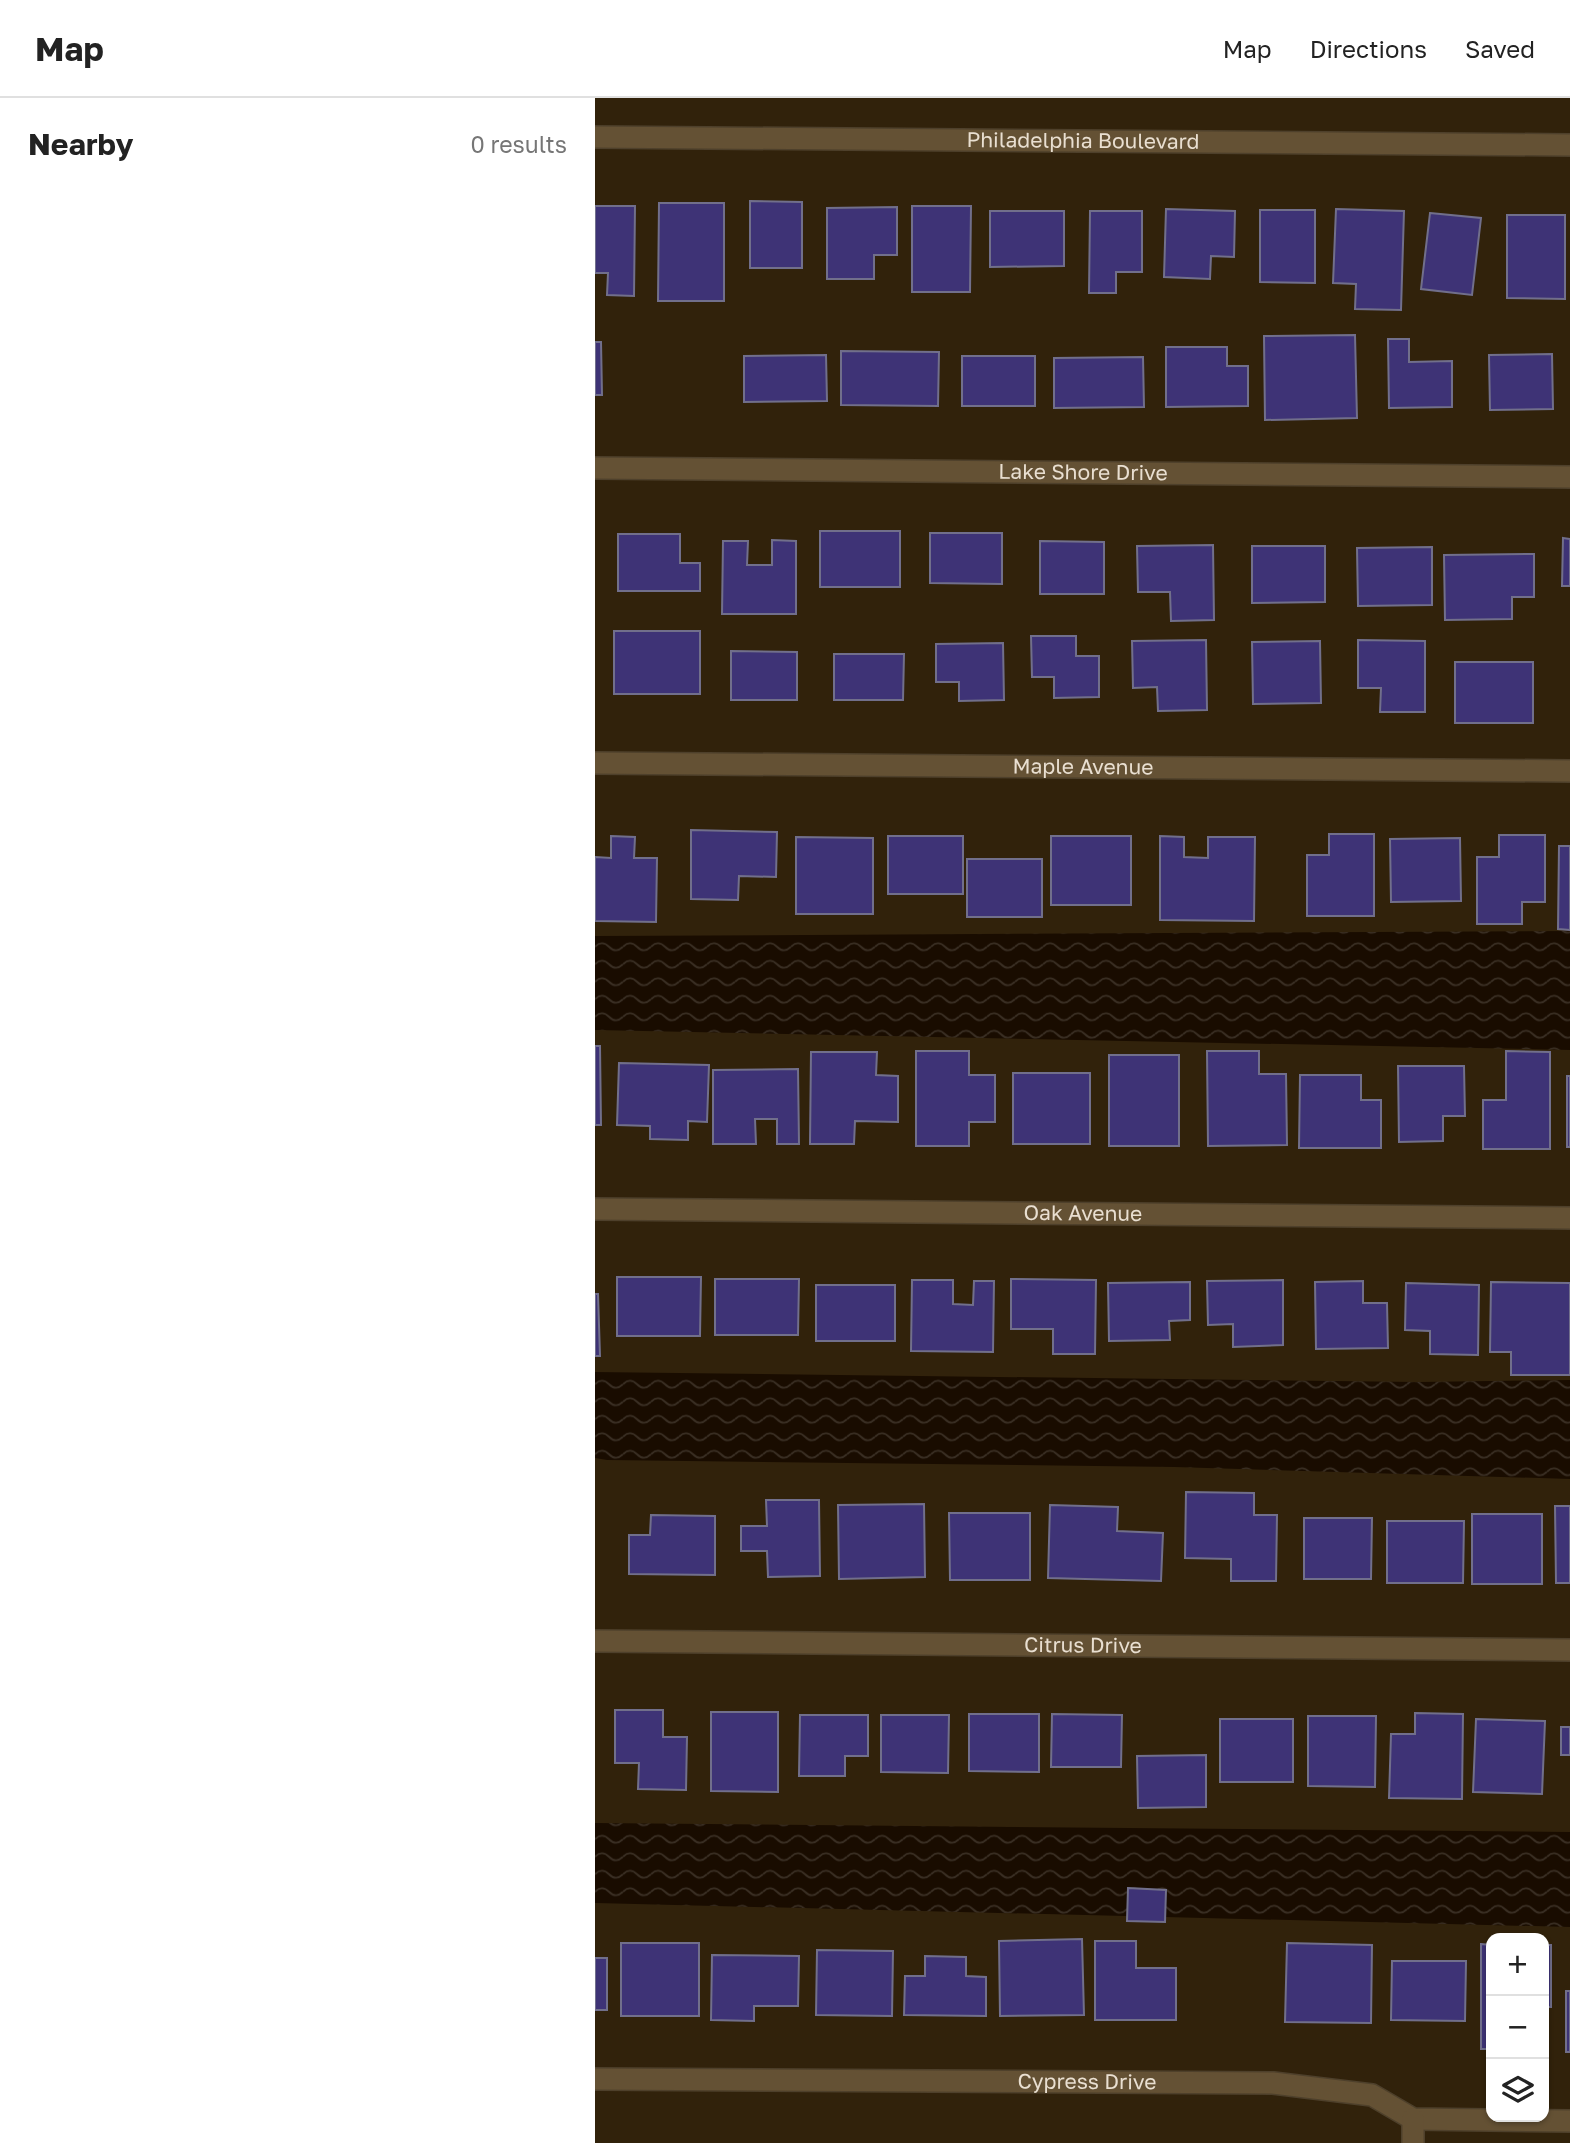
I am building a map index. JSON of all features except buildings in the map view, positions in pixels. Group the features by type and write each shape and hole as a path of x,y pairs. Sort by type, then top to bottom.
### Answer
{"street":[{"name":"Philadelphia Boulevard","path":"595,137 1570,145"},
{"name":"Lake Shore Drive","path":"595,468 1570,477"},
{"name":"Maple Avenue","path":"595,763 1570,771"},
{"name":"Oak Avenue","path":"595,1209 1570,1218"},
{"name":"Citrus Drive","path":"595,1641 1570,1650"},
{"name":"Cypress Drive","path":"595,2078 1273,2083 1372,2095 1413,2119 1570,2121"},
{"path":"1413,2119 1413,2143"}],"water":[{"path":"1570,931 1570,1050 595,1030 595,936"},
{"path":"595,1372 1418,1382 1570,1380 1570,1479 1174,1467 607,1460 595,1458"},
{"path":"595,1823 1570,1832 1570,1927 595,1903"}]}
